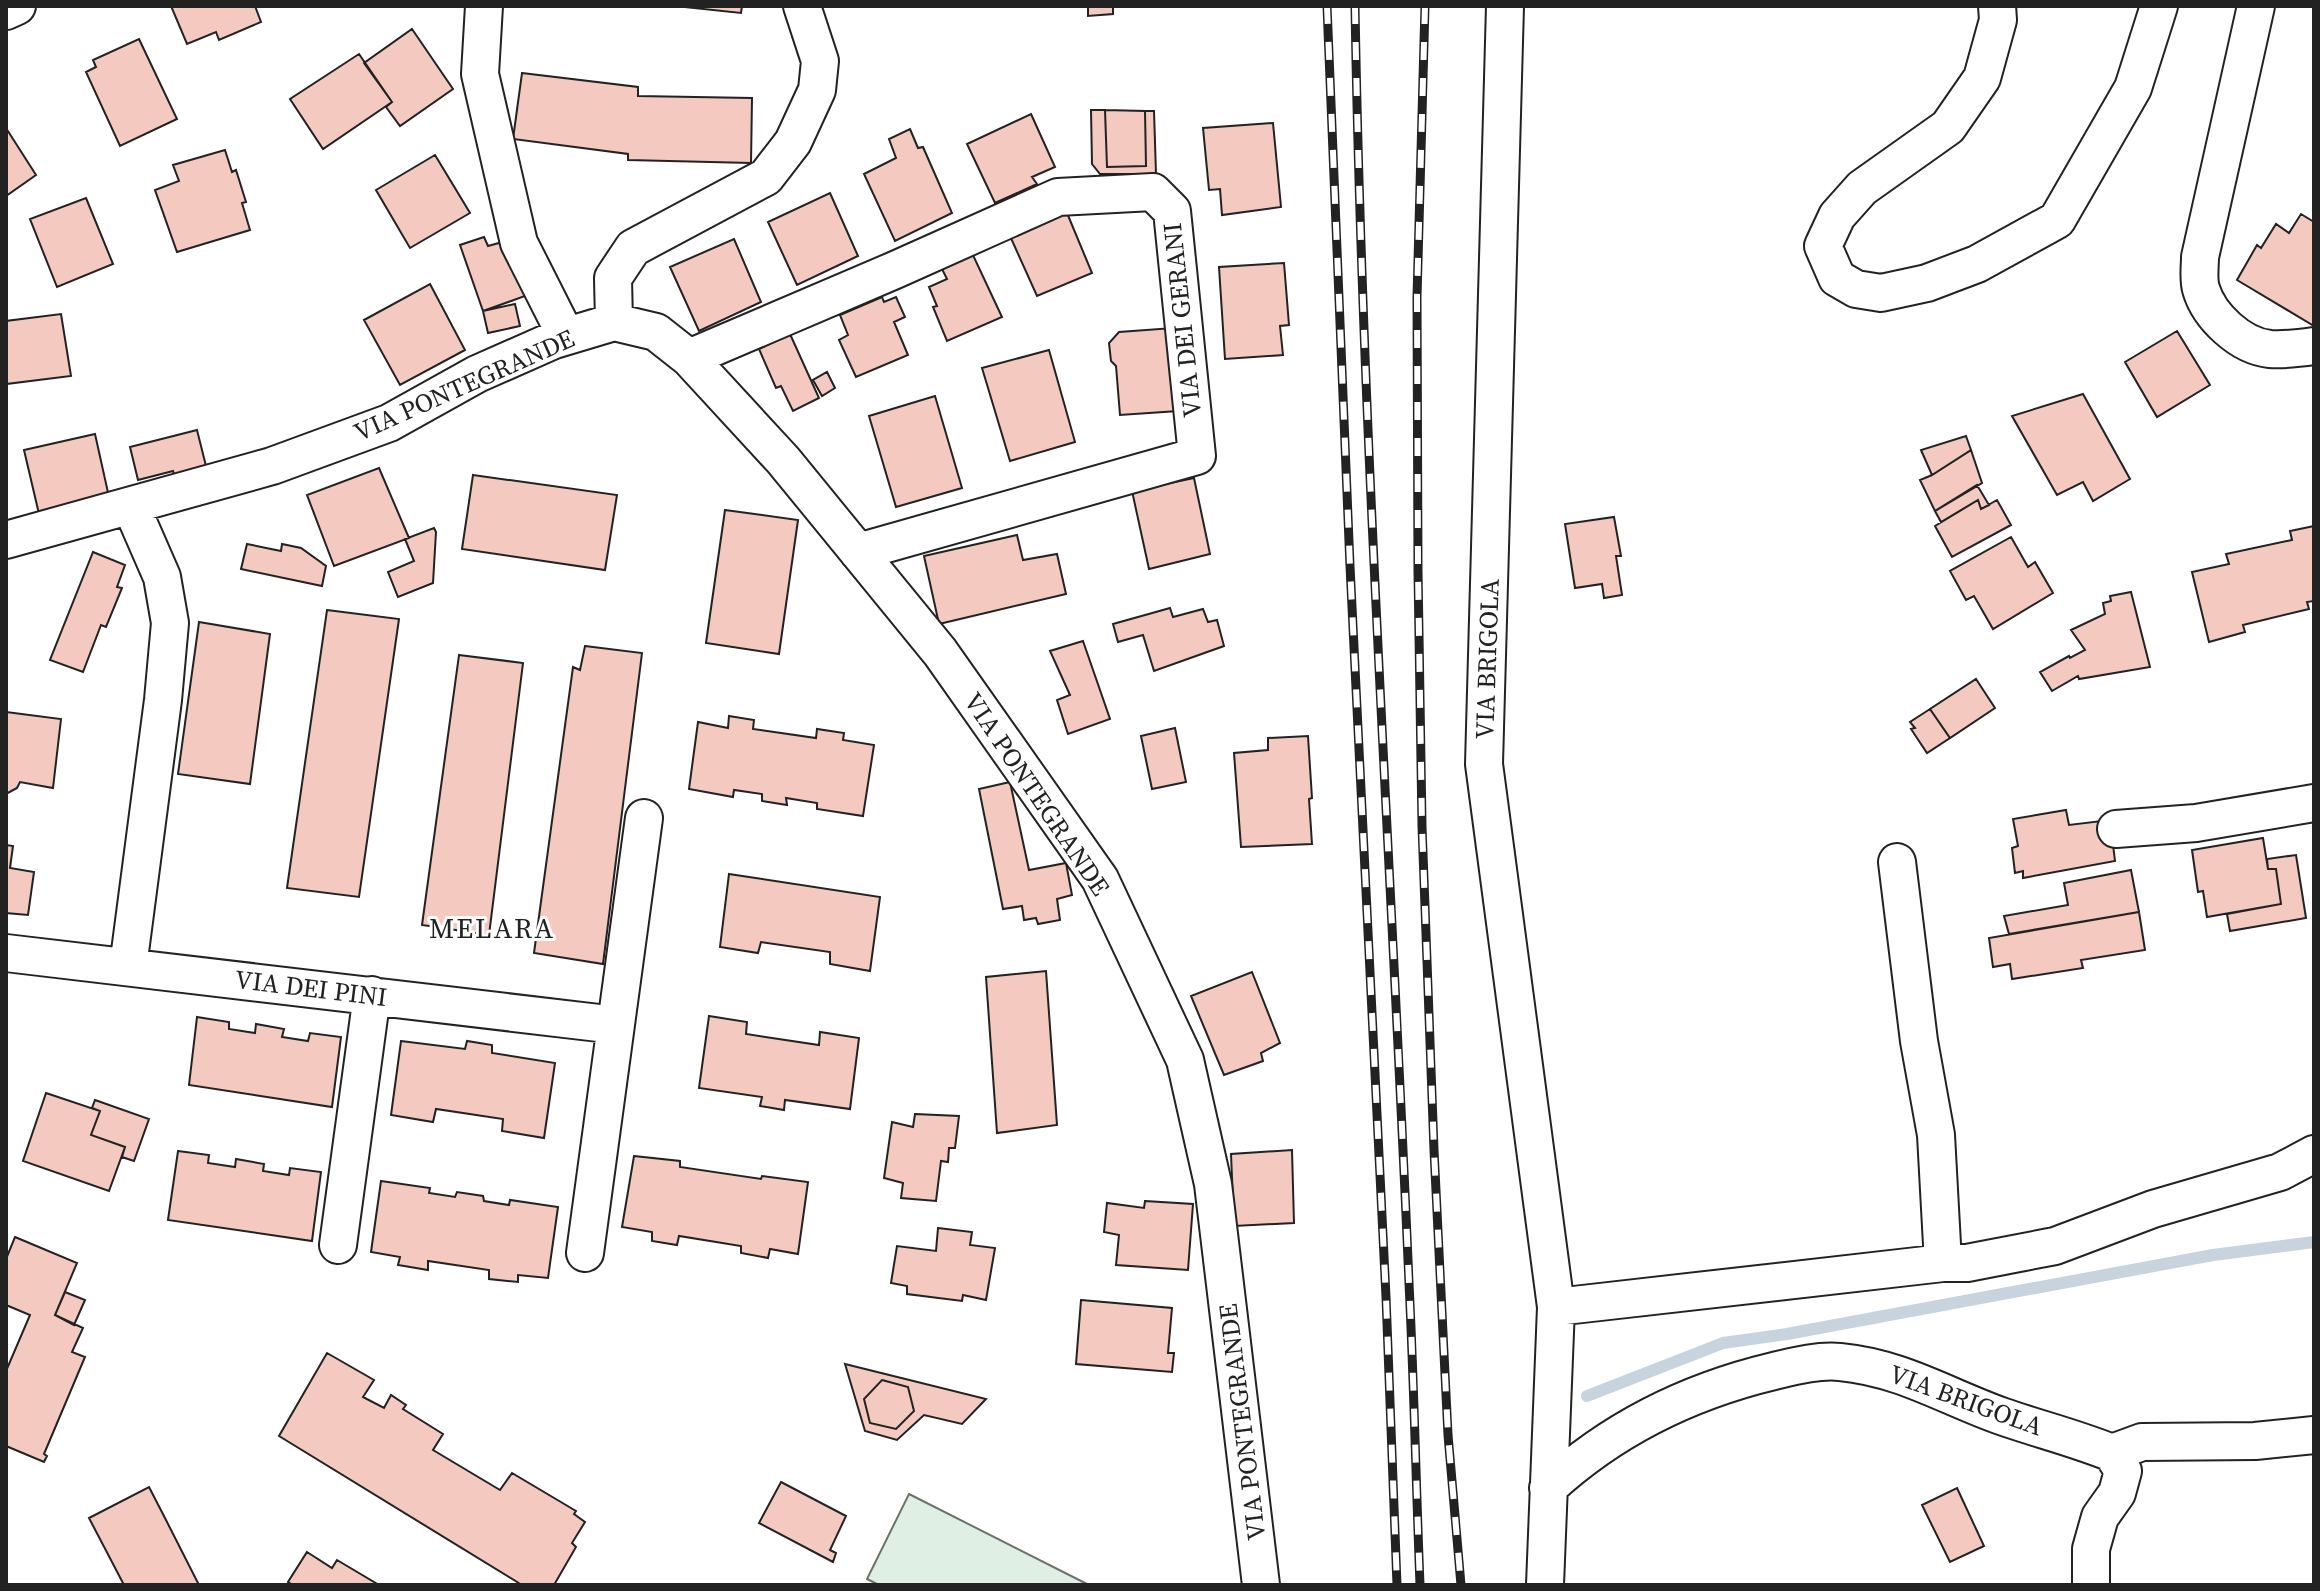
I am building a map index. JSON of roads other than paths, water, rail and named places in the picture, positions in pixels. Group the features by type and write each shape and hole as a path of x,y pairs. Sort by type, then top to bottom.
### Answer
{"street":[{"path":"6,11 17,6"},
{"path":"484,6 480,74 519,243 566,336"},
{"path":"614,322 613,278 633,248 766,177 793,142 817,90 820,61 802,6"},
{"name":"VIA BRIGOLA","path":"1505,6 1484,764 1556,1307 1545,1585"},
{"path":"1997,6 1998,20 1982,78 1948,127 1862,188 1837,216 1823,246 1837,278 1856,289 1881,293 1927,283 1977,264 2057,220 2133,88 2159,6"},
{"path":"2256,6 2200,257 2200,286 2209,307 2241,338 2268,349 2314,346"},
{"name":"VIA DEI GERANI","path":"689,358 1058,197 1153,192 1172,211 1197,456 858,552"},
{"name":"VIA PONTEGRANDE","path":"6,540 272,466 389,423 477,374 566,336 614,322 656,332 689,358 783,460 940,652 1100,879 1185,1060 1213,1184 1261,1585"},
{"path":"128,967 170,623 162,577 131,506"},
{"path":"2116,829 2196,823 2314,803"},
{"path":"585,1253 644,818"},
{"path":"1897,862 1919,1041 1936,1135 1943,1263"},
{"name":"VIA DEI PINI","path":"6,953 616,1025"},
{"path":"338,1245 372,995"},
{"path":"1556,1307 1943,1263 1967,1263 2055,1246 2153,1209 2280,1172 2314,1154"},
{"name":"VIA BRIGOLA","path":"1548,1488 1617,1435 1669,1407 1751,1377 1807,1364 1836,1361 1905,1376 2001,1416 2112,1453"},
{"path":"2091,1585 2094,1538 2100,1517 2117,1493 2123,1471 2112,1453 2142,1442 2255,1441 2314,1435"}],"waterway":[{"path":"1587,1396 1723,1343 1787,1334 2213,1255 2314,1242"}],"railway":[{"path":"1327,6 1397,1585"},
{"path":"1355,6 1370,485 1411,1321 1420,1585"},
{"path":"1425,6 1417,297 1422,826 1448,1435 1461,1585"}],"district":[{"name":"MELARA","path":"492,928"}]}
